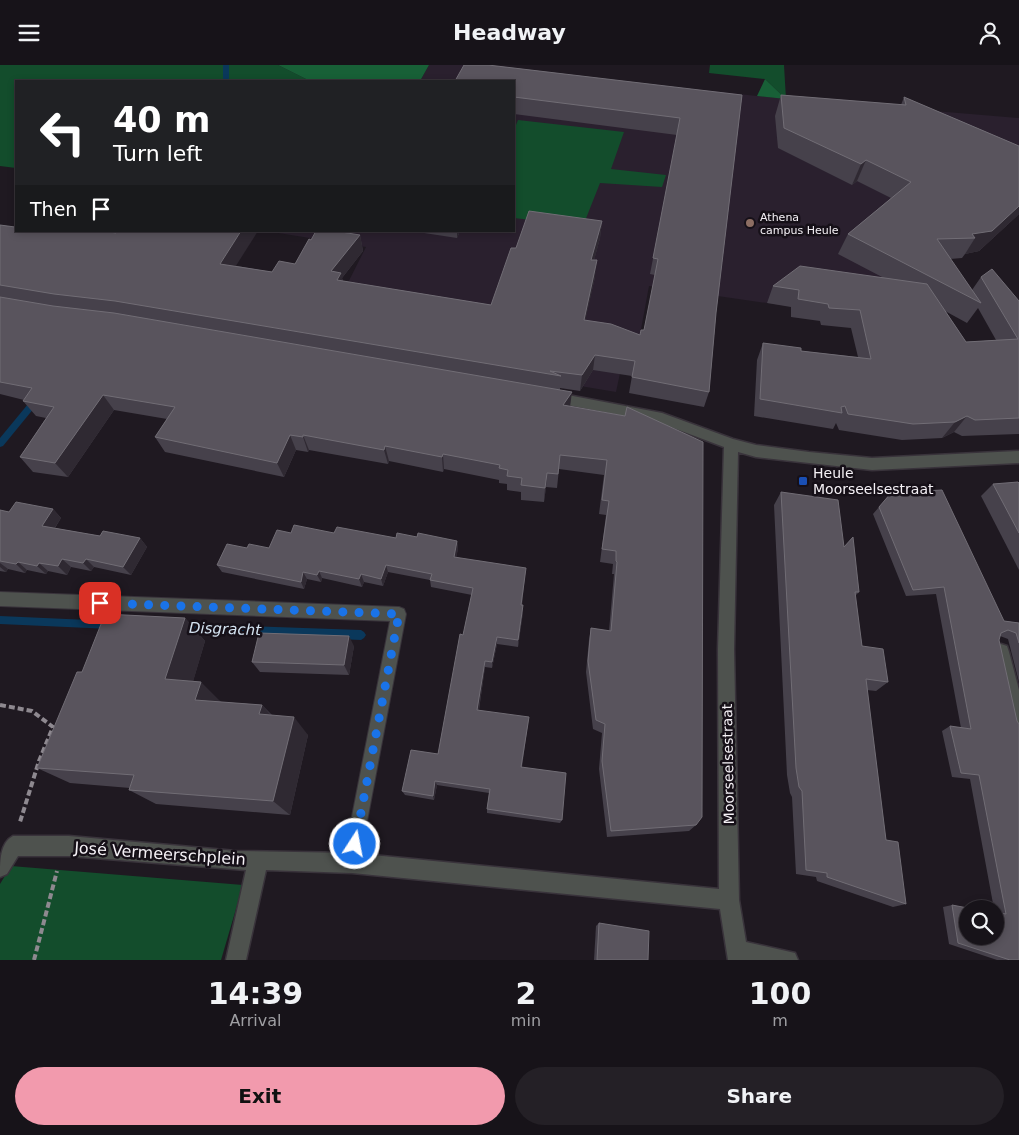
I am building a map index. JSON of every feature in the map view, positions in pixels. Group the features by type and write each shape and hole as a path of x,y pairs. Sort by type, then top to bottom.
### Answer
{"street":[{"path":"539,395 662,418 731,444 756,451 872,465 1019,457"},
{"name":"Moorseelsestraat","path":"731,444 726,649 729,900 737,956"},
{"path":"1000,646 1019,726"},
{"path":"0,867 12,846"},
{"name":"José Vermeerschplein","path":"12,846 69,847 236,861 258,860 236,960"},
{"path":"258,860 352,863 729,900"},
{"path":"737,956 788,960"}],"lane":[{"path":"0,599 399,614 352,863"}],"path":[{"path":"0,705 32,711 53,727 39,761 12,846"},
{"path":"34,960 57,871 69,847"}],"shaded area":[{"name":"Athena campus Heule","path":"429,65 474,65 757,96 1019,118 1019,194 870,318 649,286 637,351 625,350 616,392 318,342 366,247 272,232 515,232 515,80 421,80"}],"green space":[{"path":"0,65 278,65 308,80 15,80 15,168 0,166"},
{"path":"278,65 429,65 421,80 308,80"},
{"path":"710,65 784,65 786,99 765,79 709,73"},
{"path":"765,79 786,99 757,96"},
{"path":"518,120 624,132 611,169 666,175 662,187 600,183 583,226 515,218 515,128"},
{"path":"11,866 243,885 221,960 0,960 0,884"}],"building":[{"path":"464,65 488,65 742,95 716,313 709,392 632,377 635,361 595,355 582,375 550,371 561,376 115,301 0,285 0,225 15,227 15,232 240,232 220,264 272,272 279,261 295,264 309,239 311,240 315,232 341,232 360,235 331,271 341,273 337,280 491,305 511,248 516,248 529,211 602,221 591,260 597,260 584,320 611,324 640,335 641,330 644,330 658,259 653,258 680,118 515,97 515,80 456,80"},
{"path":"781,95 906,105 904,97 1019,146 1019,206 992,231 972,234 975,238 937,239 981,303 848,234 911,182 866,160 861,164 784,128"},
{"path":"800,266 927,284 966,342 1018,339 981,277 992,269 1019,301 1019,418 975,420 967,416 955,422 913,424 848,414 845,406 841,407 842,413 760,399 763,343 801,348 801,351 871,359 860,310 829,308 828,304 798,299 799,290 773,286"},
{"path":"0,297 53,306 114,313 572,392 563,405 625,416 627,407 703,442 702,817 696,825 611,831 602,761 605,724 596,720 588,661 591,628 611,631 617,562 616,551 602,549 609,501 602,500 607,460 560,455 558,474 547,473 545,488 521,485 522,478 507,476 508,470 499,468 500,465 443,454 442,457 385,446 384,450 303,435 303,437 290,435 277,463 155,437 175,407 103,395 55,463 20,457 54,407 23,401 32,388 0,382"},
{"path":"1019,483 1019,533 993,484"},
{"path":"942,490 1004,621 1019,623 1019,643 1016,633 1008,630 1001,633 999,640 1019,724 1019,960 1010,960 964,945 1004,945 1004,914 1006,914 1004,900 979,775 961,773 950,726 971,729 944,587 913,590 879,507 891,493"},
{"path":"781,492 838,500 844,547 853,537 859,592 855,592 862,646 883,649 888,682 866,679 886,840 898,842 906,904 827,877 827,873 806,870 802,791 799,787 796,768"},
{"path":"16,502 53,509 42,526 100,536 103,531 140,538 123,567 86,559 83,563 62,559 58,566 39,563 37,566 0,561 0,510 9,512"},
{"path":"294,525 334,533 337,527 396,538 397,533 417,537 418,533 457,541 454,557 526,568 518,640 497,637 492,662 485,661 477,710 529,717 521,767 566,773 562,820 487,809 490,789 435,781 433,796 402,791 411,750 438,754 460,634 463,635 473,588 430,580 432,574 386,565 381,579 361,574 359,579 319,571 317,575 303,572 301,582 217,565 227,544 247,548 249,544 269,548 277,530 291,533"},
{"path":"105,614 185,618 165,679 201,682 195,700 262,705 259,714 294,717 273,801 129,790 134,775 37,768 77,672 82,672"},
{"path":"259,633 349,636 344,665 252,662"},
{"path":"952,905 959,906 959,943 958,943"},
{"path":"599,923 649,931 648,960 597,960"}],"waterway":[{"name":"Disgracht","path":"226,65 226,80"},
{"name":"Disgracht","path":"0,444 36,400"},
{"name":"Disgracht","path":"0,620 111,625"},
{"name":"Disgracht","path":"184,628 361,635"}],"place":[{"name":"Athena campus Heule","path":"750,223"},
{"name":"Heule Moorseelsestraat","path":"803,481"}],"route":[{"path":"100,603 399,614 355,844"}]}
